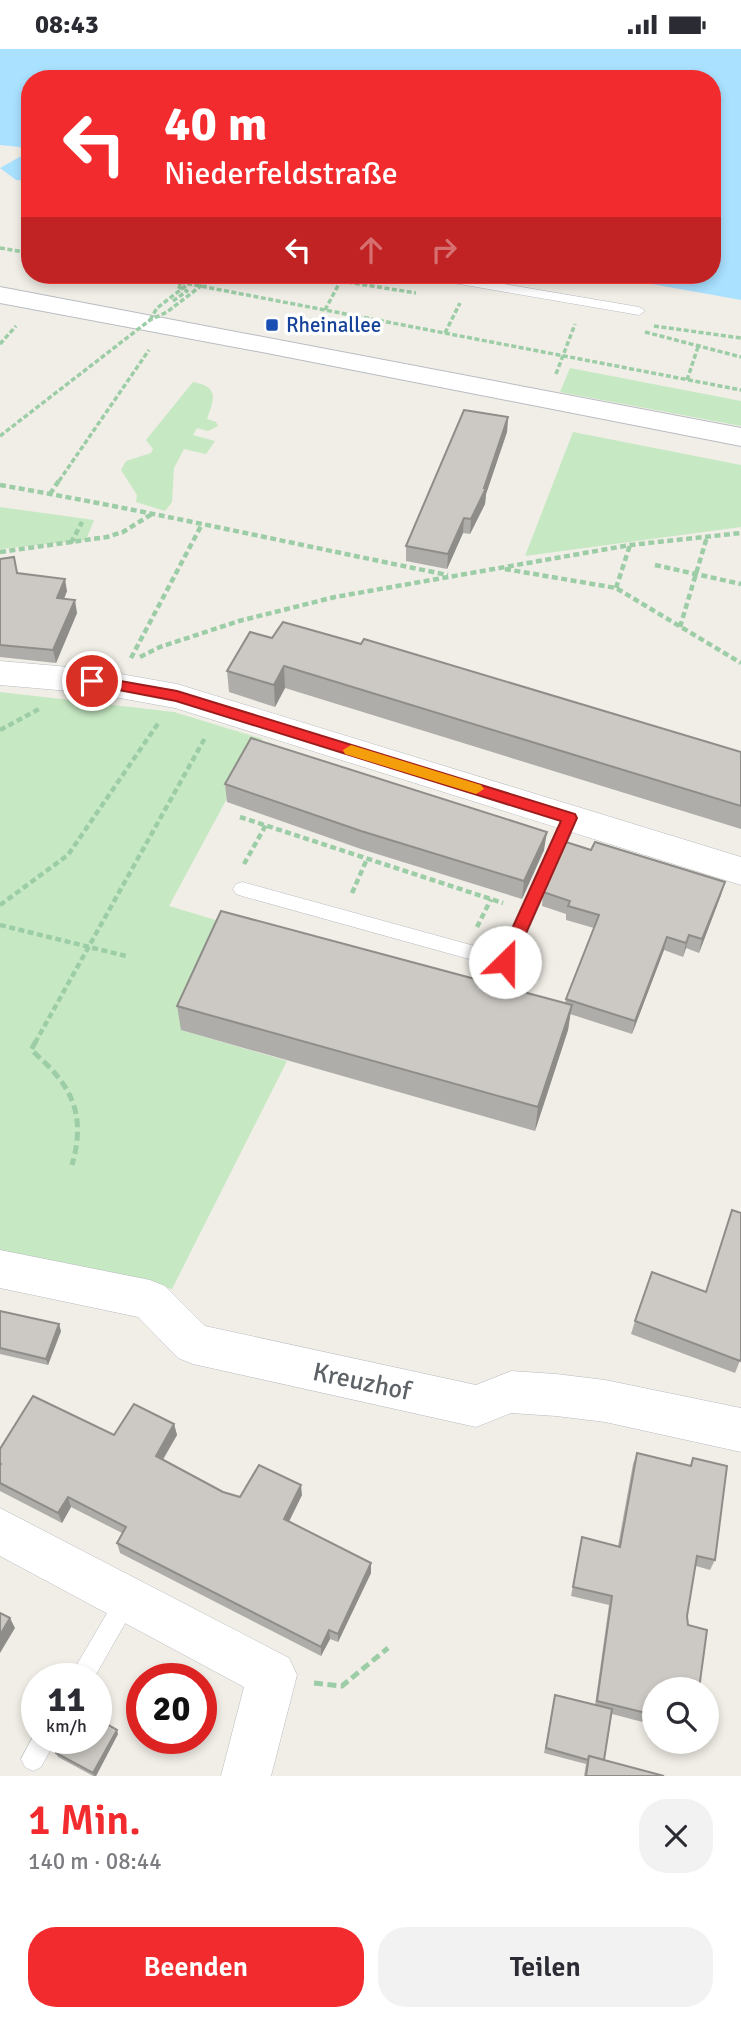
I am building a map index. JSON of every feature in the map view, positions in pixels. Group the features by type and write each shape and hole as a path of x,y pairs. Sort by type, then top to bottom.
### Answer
{"main road":[{"path":"0,295 741,437"}],"street":[{"path":"0,673 92,681 177,696 741,871"},
{"name":"Kreuzhof","path":"0,1269 150,1300 193,1344 476,1406 511,1392 556,1395 605,1401 741,1430"},
{"path":"0,1531 272,1675 246,1776"}],"lane":[{"path":"482,284 639,311"},
{"path":"242,889 505,962 570,818"},
{"path":"89,1663 128,1599"},
{"path":"33,1759 36,1754"}],"path":[{"path":"0,248 21,252"},
{"path":"180,284 177,286 187,291"},
{"path":"150,320 157,308 188,284"},
{"path":"192,284 741,390"},
{"path":"165,307 196,284"},
{"path":"0,436 150,320 167,312 203,284"},
{"path":"325,310 339,284"},
{"path":"174,295 184,299"},
{"path":"445,334 462,300"},
{"path":"0,344 22,318"},
{"path":"554,380 577,320"},
{"path":"645,325 741,338"},
{"path":"687,380 699,345 741,357"},
{"path":"50,494 147,353"},
{"path":"0,485 153,513 201,526 453,576"},
{"path":"0,552 70,543 123,532 153,513"},
{"path":"70,543 82,522"},
{"path":"201,526 129,662 160,647 239,621 335,597 630,545 741,533"},
{"path":"680,627 707,537"},
{"path":"616,588 630,545"},
{"path":"656,565 741,584"},
{"path":"501,568 616,588 741,663"},
{"path":"0,905 68,855 177,696"},
{"path":"72,1165 78,1148 81,1125 76,1108 58,1078 31,1051 221,710"},
{"path":"240,817 527,911"},
{"path":"242,889 241,870 266,825"},
{"path":"341,917 368,859"},
{"path":"0,925 126,956"},
{"path":"272,1675 320,1685 342,1686 388,1648"}],"green space":[{"path":"570,368 741,401 741,426 560,392"},
{"path":"193,382 208,387 211,391 213,400 207,419 216,422 218,426 208,431 197,428 193,435 215,441 206,454 184,449 174,468 172,502 165,511 136,502 137,495 121,470 126,461 151,453 153,449 146,440"},
{"path":"573,432 741,465 741,527 525,556"},
{"path":"0,507 94,520 86,540 0,549"},
{"path":"0,692 174,712 263,739 250,756 169,906 229,924 181,1030 287,1061 172,1289 0,1253"}],"water":[{"path":"0,49 741,49 741,300 652,284 721,284 721,70 21,70 21,148 0,145"},
{"path":"21,156 21,180 16,180 0,168"}],"building":[{"path":"464,410 508,417 486,488 471,519 464,518 448,554 406,546"},
{"path":"14,557 17,573 65,579 57,598 75,600 53,650 0,645 0,559"},
{"path":"283,622 361,644 364,639 741,752 741,806 284,666 274,685 227,671 250,632 272,638"},
{"path":"251,738 547,832 524,881 361,831 225,784"},
{"path":"566,842 591,850 595,842 725,882 702,939 689,935 686,943 667,937 635,1021 566,999 599,915 568,906 570,901 543,892"},
{"path":"221,911 572,1005 538,1107 177,1006"},
{"path":"732,1210 741,1213 740,1361 635,1321 652,1272 706,1292"},
{"path":"0,1311 59,1324 46,1359 0,1348"},
{"path":"33,1396 114,1435 134,1404 174,1424 156,1456 223,1492 240,1497 259,1465 301,1485 284,1519 371,1563 338,1634 329,1630 321,1647 117,1543 126,1527 68,1497 58,1513 0,1483 0,1449"},
{"path":"637,1453 691,1466 693,1458 727,1466 715,1560 697,1556 687,1616 688,1625 707,1630 701,1677 642,1677 642,1712 597,1701 612,1596 573,1587 582,1537 620,1547"},
{"path":"0,1613 10,1618 0,1635"},
{"path":"555,1695 612,1709 604,1760 589,1756 588,1760 546,1748"},
{"path":"58,1754 104,1754 93,1773"},
{"path":"589,1756 664,1776 586,1776"}],"slow traffic":[{"path":"351,750 476,789"}],"place":[{"name":"Rheinallee","path":"272,325"}],"route":[{"path":"92,681 177,696 570,818 505,962"}]}
